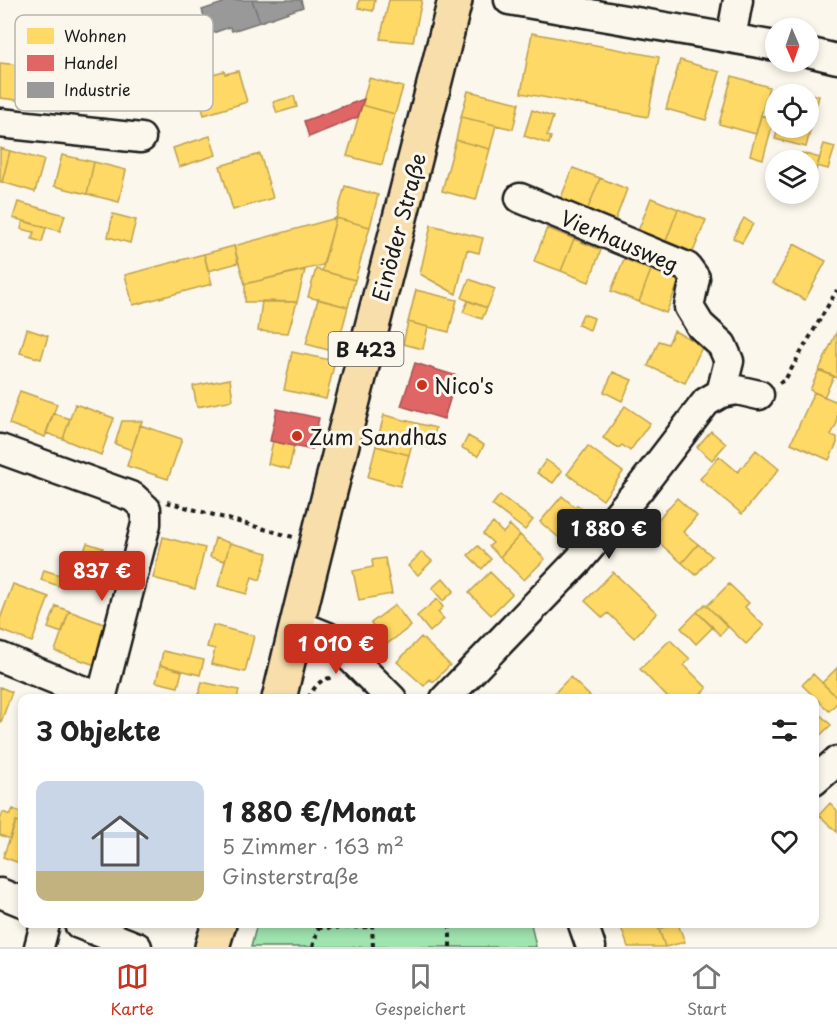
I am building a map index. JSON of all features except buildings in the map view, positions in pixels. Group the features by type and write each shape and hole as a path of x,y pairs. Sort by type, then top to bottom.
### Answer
{"main road":[{"name":"Einöder Straße","path":"280,694 316,543 455,0"},
{"path":"212,947 218,928"}],"street":[{"path":"509,0 765,44"},
{"path":"731,38 738,0"},
{"path":"819,55 837,59"},
{"path":"0,123 141,138"},
{"name":"Vierhausweg","path":"520,198 687,267 695,278 689,307 700,326 722,345 729,361 721,393"},
{"path":"450,694 579,560 640,488 706,402 721,393 736,390 759,395"},
{"path":"0,450 133,497 146,509 147,524 102,694"},
{"path":"296,624 327,637 387,694"},
{"path":"0,657 91,694"},
{"path":"819,777 837,761"},
{"path":"0,893 18,900"},
{"path":"39,947 44,928"},
{"path":"89,928 137,947"},
{"path":"584,928 591,947"}],"path":[{"path":"759,395 785,380 837,290"},
{"path":"146,509 167,501 316,543"},
{"path":"310,694 317,683 327,677 347,681 358,665"},
{"path":"314,947 319,928"},
{"path":"372,928 373,947"},
{"path":"450,928 450,947"}],"green space":[{"path":"256,928 532,928 536,947 251,947"}],"place":[{"name":"Nico's","path":"422,385"},
{"name":"Zum Sandhas","path":"297,436"}]}
